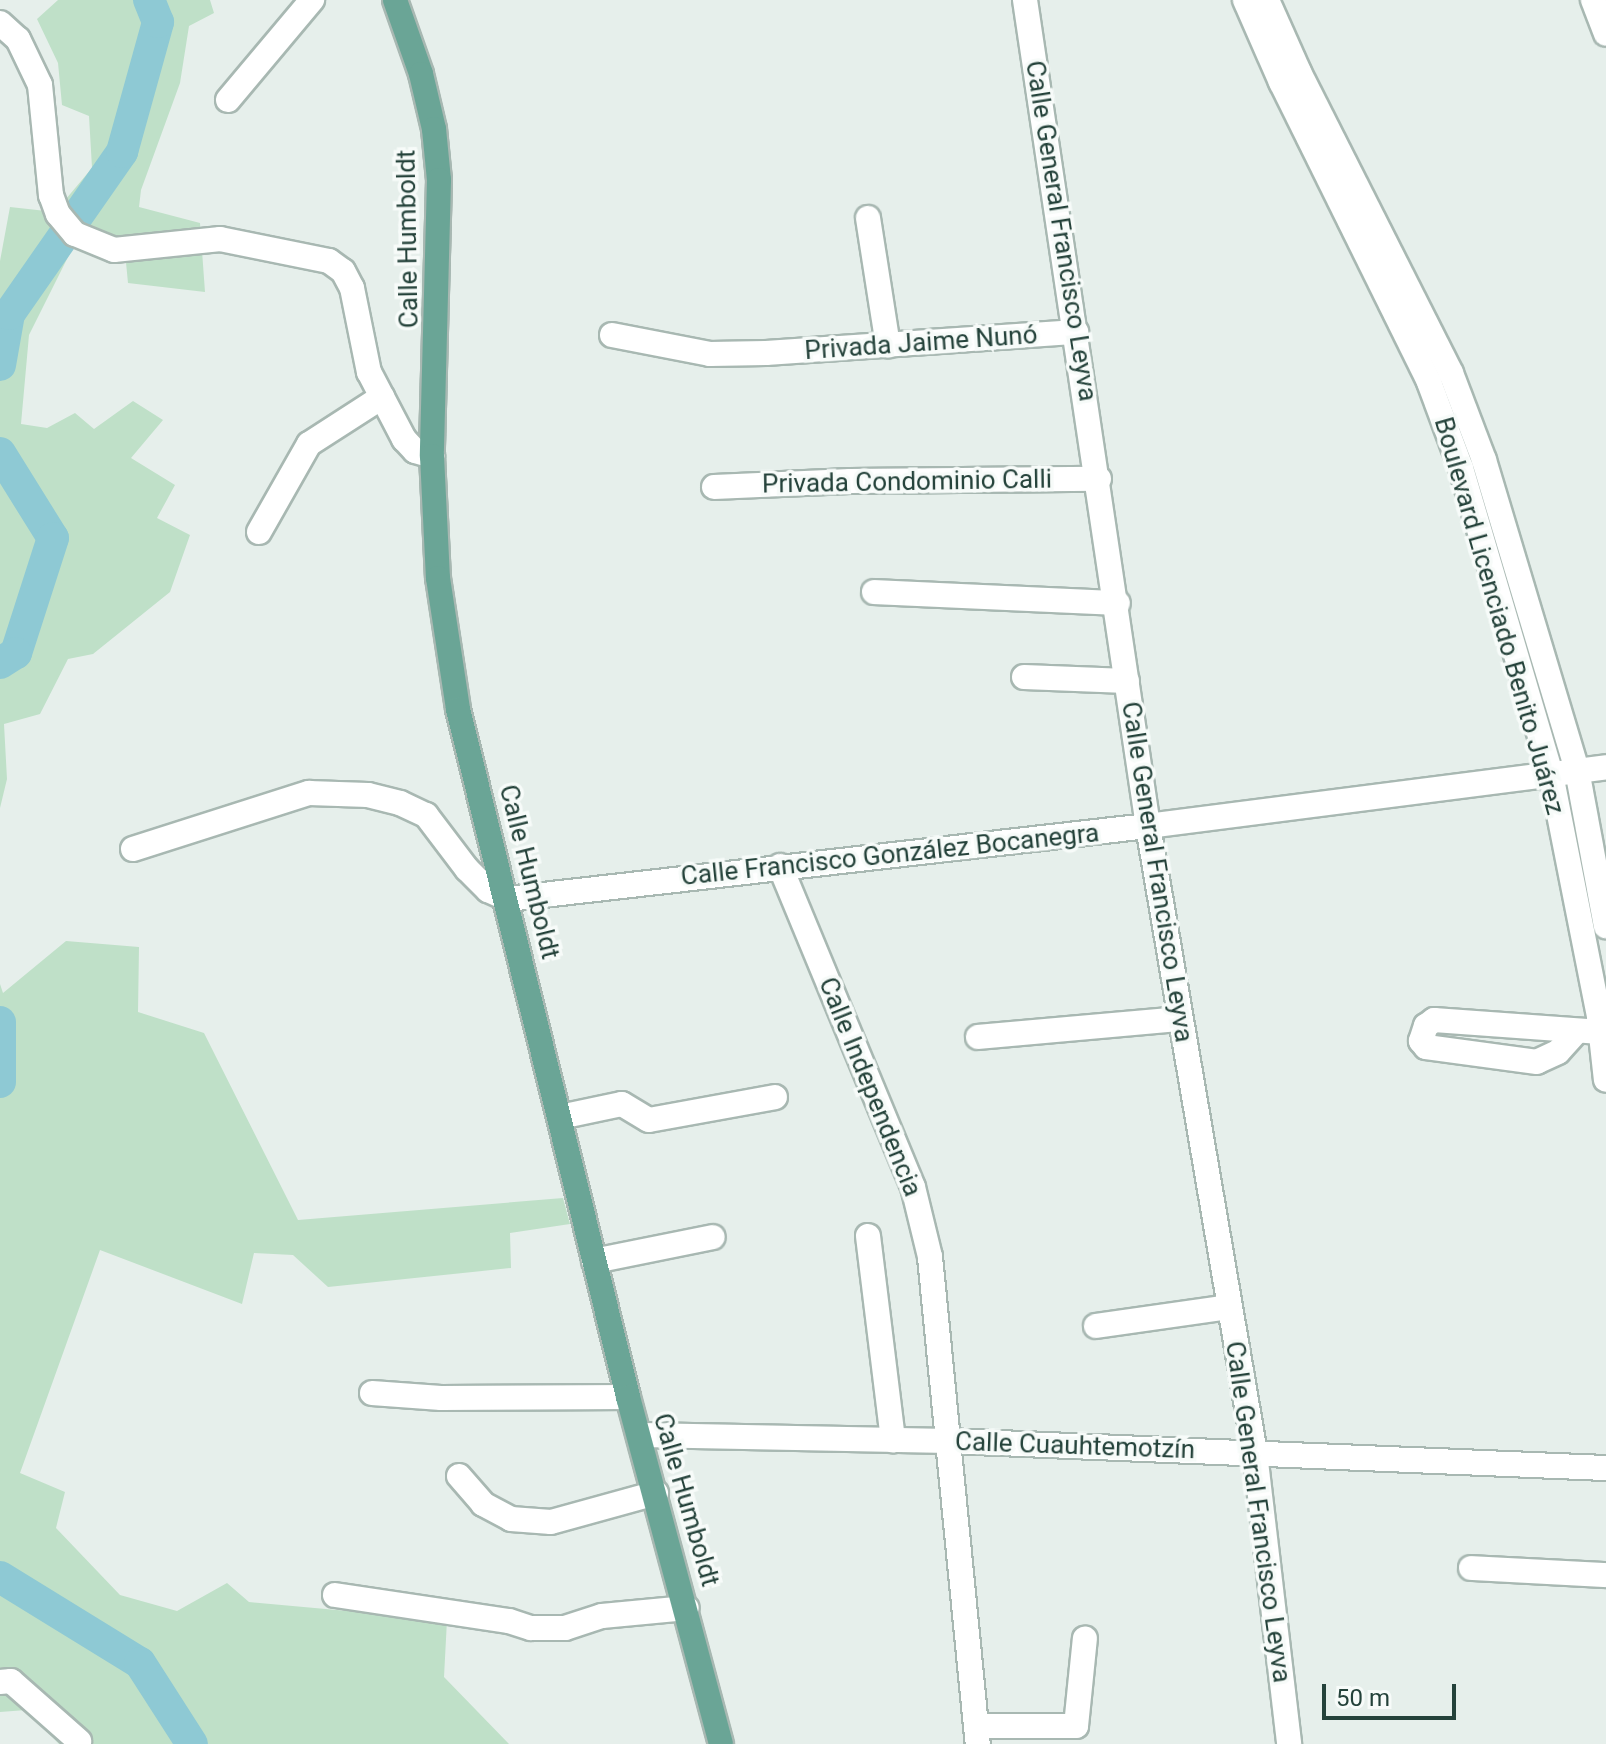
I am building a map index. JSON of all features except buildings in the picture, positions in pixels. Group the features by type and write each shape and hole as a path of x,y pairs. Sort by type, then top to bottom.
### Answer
{"main road":[{"name":"Calle Humboldt","path":"395,0 427,101 439,180 432,456 438,578 446,646 458,709 508,899 628,1397 641,1435 721,1744"}],"street":[{"path":"228,100 312,0"},
{"name":"Calle General Francisco Leyva","path":"1025,0 1118,603 1148,826 1255,1453 1289,1744"},
{"name":"Boulevard Licenciado Benito Juárez","path":"1245,0 1281,82 1484,460 1577,770 1606,926"},
{"name":"Boulevard Licenciado Benito Juárez","path":"1267,0 1440,377 1461,468 1551,774 1589,1032 1606,1080"},
{"path":"1593,0 1606,34"},
{"path":"0,23 18,39 40,85 51,195 58,214 75,234 114,250 220,239 329,261 343,271 352,288 369,372 404,439 415,451 432,456"},
{"path":"868,218 888,345"},
{"name":"Privada Jaime Nunó","path":"612,335 710,354 1076,332"},
{"path":"259,532 309,444 382,397"},
{"name":"Privada Condominio Calli","path":"714,487 850,481 1099,479"},
{"path":"874,592 1118,603"},
{"path":"1024,677 1127,681"},
{"name":"Calle Francisco González Bocanegra","path":"508,899 1148,826 1606,767"},
{"path":"133,849 309,793 368,795 400,803 426,815 467,869 488,890 508,899"},
{"name":"Calle Independencia","path":"780,866 913,1187 930,1257 977,1735"},
{"path":"978,1037 1180,1019"},
{"path":"1434,1020 1589,1032 1537,1062 1426,1047 1421,1041 1426,1026 1434,1020"},
{"path":"560,1117 622,1104 649,1120 775,1097"},
{"path":"868,1236 893,1440"},
{"path":"594,1261 713,1237"},
{"path":"1096,1326 1229,1307"},
{"path":"372,1393 441,1398 628,1397"},
{"name":"Calle Cuauhtemotzín","path":"641,1435 950,1441 1606,1468"},
{"path":"459,1476 483,1504 511,1519 551,1522 656,1493"},
{"path":"1471,1568 1606,1575"},
{"path":"335,1595 509,1621 531,1628 565,1628 602,1616 687,1608"},
{"path":"977,1735 1076,1726 1085,1638"},
{"path":"0,1682 11,1681 79,1741"}],"green space":[{"path":"58,0 210,0 214,13 189,26 180,83 141,190 139,207 200,223 205,292 128,283 125,252 74,245 29,335 21,424 47,428 75,413 94,429 133,401 163,420 131,458 175,485 157,518 190,535 170,592 93,654 68,659 40,714 4,724 7,779 0,808 0,261 10,207 55,212 92,168 89,116 62,105 58,63 37,19"},
{"path":"66,941 139,947 138,1012 204,1033 298,1220 563,1198 570,1224 510,1233 511,1268 328,1287 293,1255 254,1253 242,1304 100,1250 20,1473 65,1492 56,1528 120,1595 177,1611 227,1583 249,1602 447,1620 444,1677 509,1744 59,1744 26,1710 0,1712 0,984 3,993"}],"waterway":[{"path":"0,365 9,314 122,152 158,22 149,0"},
{"path":"0,453 53,538 16,653 0,663"},
{"path":"0,1022 0,1082"},
{"path":"0,1577 140,1663 192,1744"}]}
